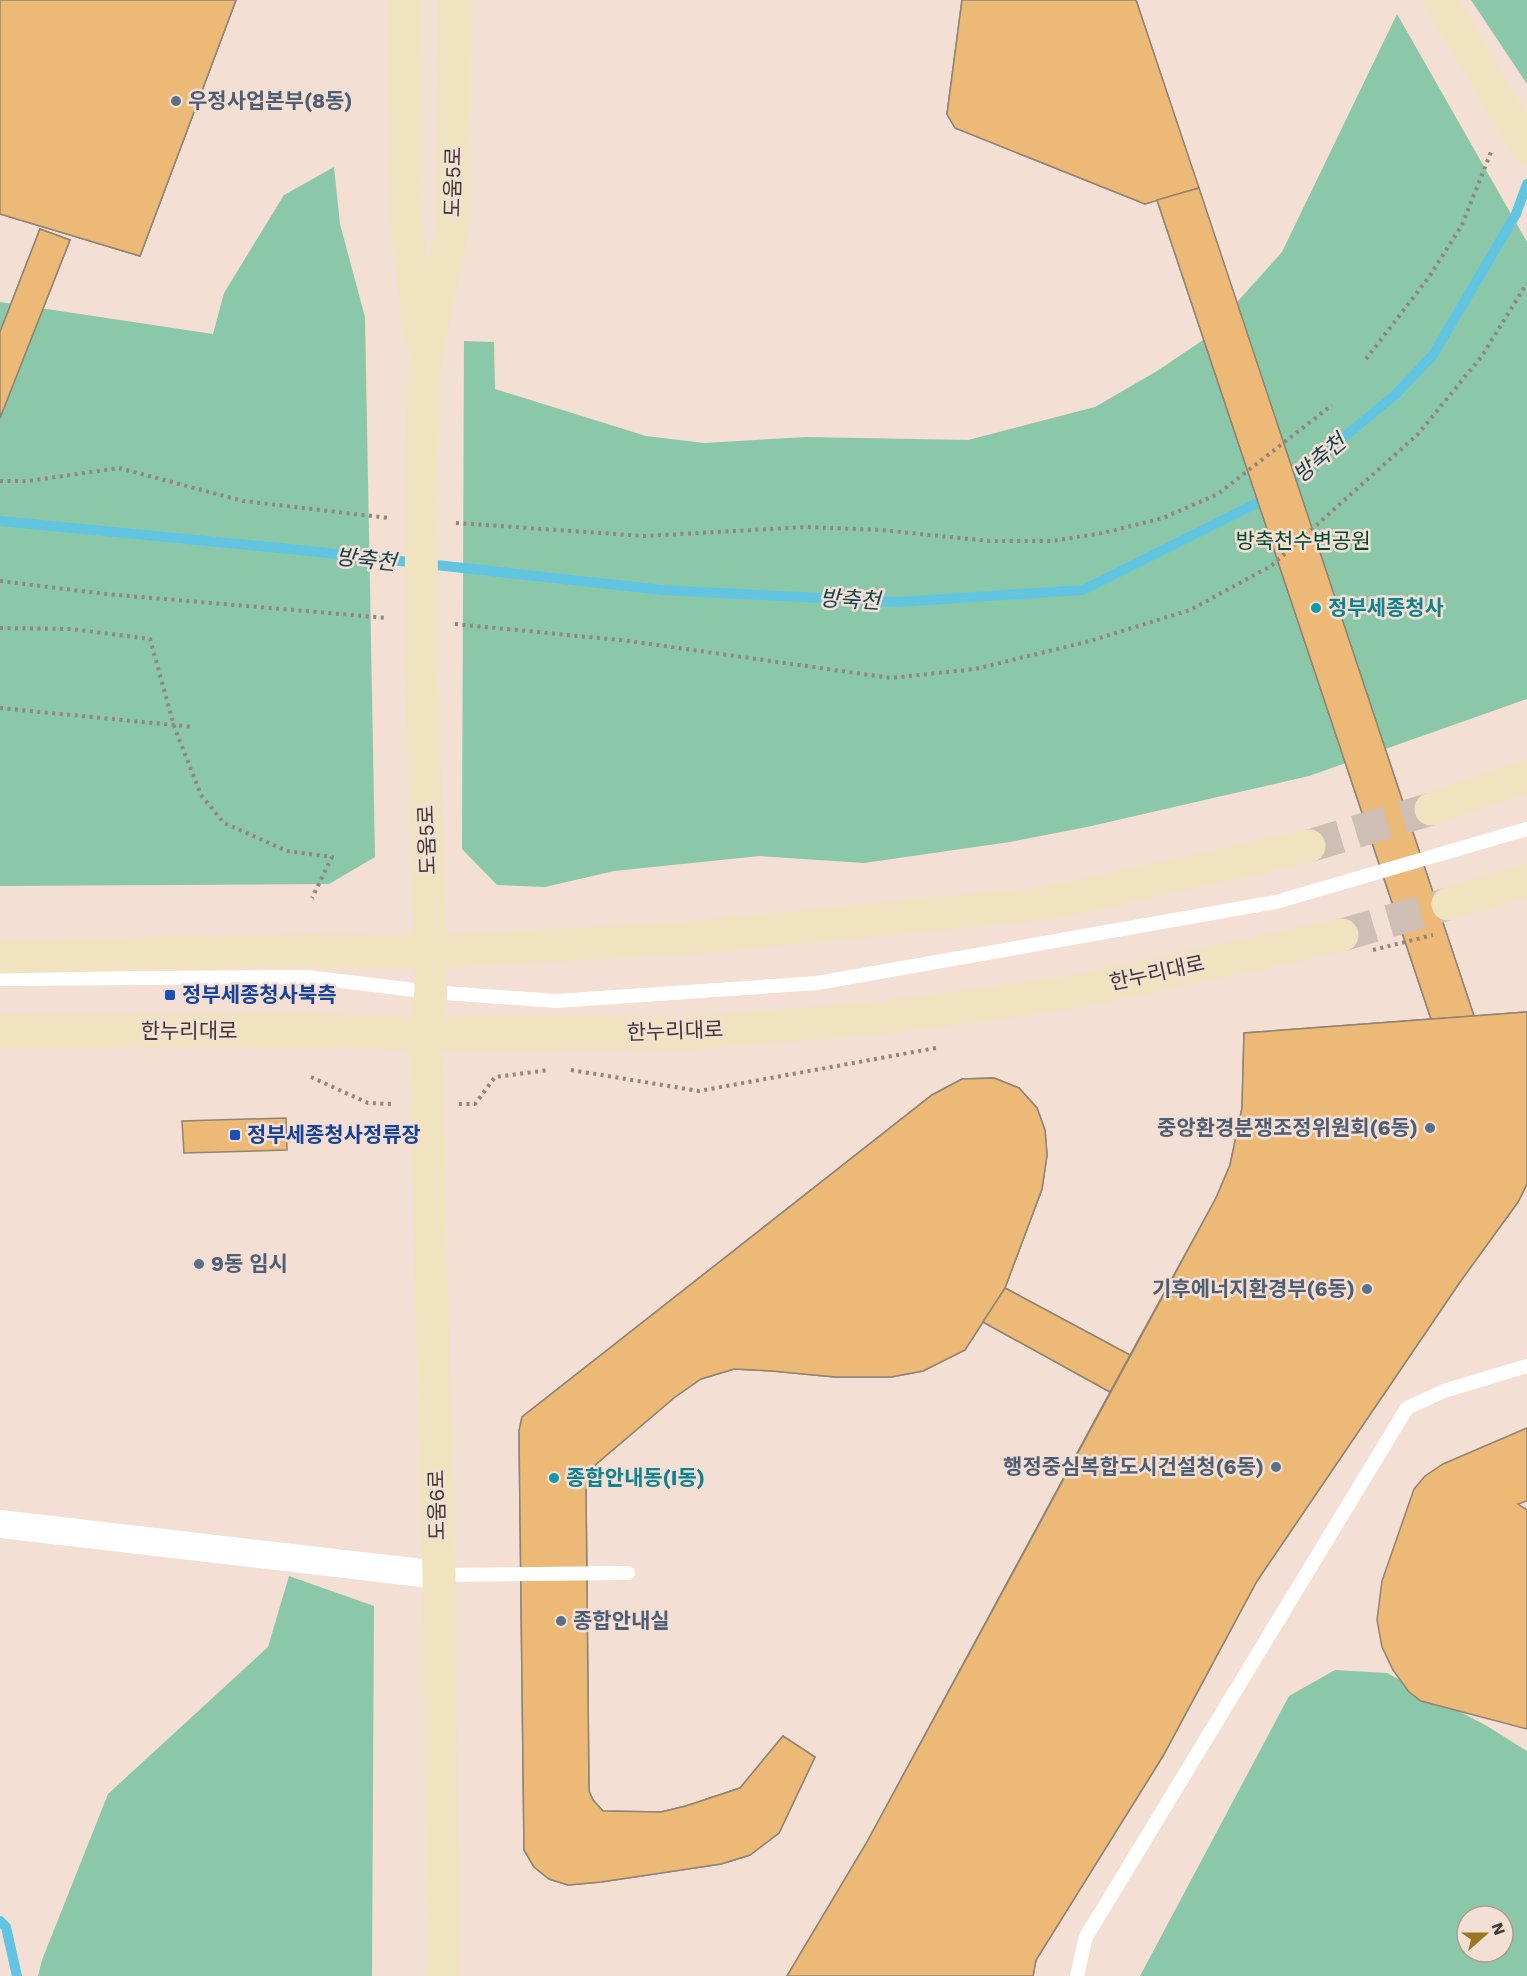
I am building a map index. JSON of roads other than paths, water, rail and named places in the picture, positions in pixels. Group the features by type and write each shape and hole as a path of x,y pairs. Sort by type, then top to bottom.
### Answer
{"street":[{"name":"도움5로","path":"404,0 406,223 424,361 421,646 431,952 431,992 425,1034"},
{"name":"도움5로","path":"424,361 453,225 455,0"},
{"path":"1440,0 1527,147"},
{"path":"1431,809 1527,776"},
{"path":"0,957 310,951 431,952 688,938 1050,903 1309,846"},
{"path":"1448,904 1527,880"},
{"name":"한누리대로","path":"0,1032 303,1030 425,1034 688,1033 880,1018 1069,993 1342,935"},
{"name":"도움6로","path":"425,1034 439,1575 443,1976"},
{"path":"0,1524 439,1575"}],"lane":[{"path":"0,979 307,977 431,992 557,1001 817,983 1276,902 1527,829"},
{"path":"1077,1976 1086,1937 1407,1408 1444,1390 1527,1365"},
{"path":"439,1575 628,1573"}],"waterway":[{"name":"방축천","path":"1286,485 1395,395 1433,355 1516,214 1527,184"},
{"name":"방축천","path":"0,521 300,550 663,590 899,602 1083,590 1271,496"},
{"path":"0,1921 6,1927 17,1976"}],"tunnel":[{"path":"1309,846 1431,809"},
{"path":"1342,935 1448,904"}],"place":[{"name":"우정사업본부(8동)","path":"176,101"},
{"name":"정부세종청사","path":"1316,608"},
{"name":"정부세종청사북측","path":"170,995"},
{"name":"중앙환경분쟁조정위원회(6동)","path":"1430,1128"},
{"name":"정부세종청사정류장","path":"235,1135"},
{"name":"9동 임시","path":"199,1264"},
{"name":"기후에너지환경부(6동)","path":"1367,1289"},
{"name":"행정중심복합도시건설청(6동)","path":"1276,1467"},
{"name":"종합안내동(I동)","path":"554,1478"},
{"name":"종합안내실","path":"561,1621"}],"park label":[{"name":"방축천수변공원","path":"1303,541"}]}
